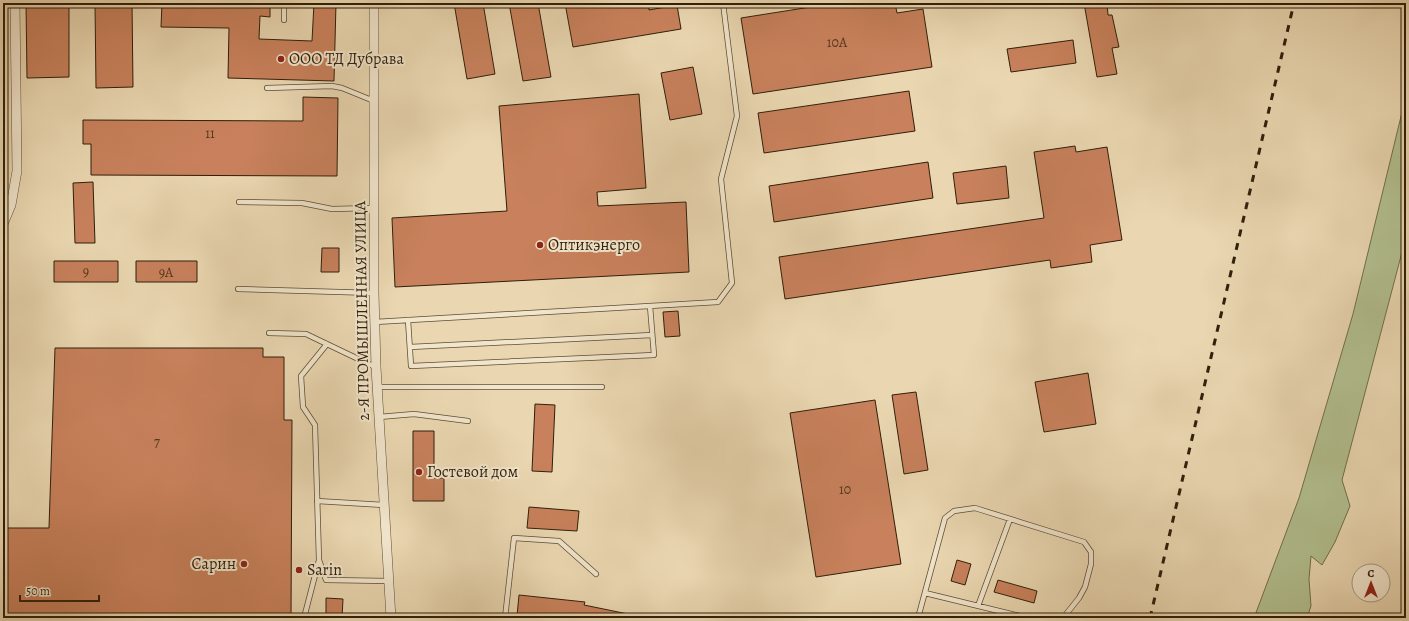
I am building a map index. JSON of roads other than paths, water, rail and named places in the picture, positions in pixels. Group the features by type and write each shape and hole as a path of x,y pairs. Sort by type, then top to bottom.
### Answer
{"street":[{"path":"3,224 12,205 17,171 16,3"},
{"name":"2-Я ПРОМЫШЛЕННАЯ УЛИЦА","path":"374,3 374,293 376,367 391,618"}],"lane":[{"path":"284,3 284,20"},
{"path":"375,322 718,302 732,283 721,179 738,116 723,3"},
{"path":"267,88 332,86 342,88 374,101"},
{"path":"239,202 302,203 332,209 374,208"},
{"path":"238,289 374,293"},
{"path":"408,320 411,366 654,355 650,306"},
{"path":"269,333 306,334 376,367"},
{"path":"410,347 652,335"},
{"path":"305,618 319,560 315,426 303,407 301,376 327,344"},
{"path":"377,387 602,387"},
{"path":"379,417 414,414 468,421"},
{"path":"317,501 384,505"},
{"path":"918,618 945,518 954,510 975,508 1084,542 1091,552 1091,564 1085,587 1079,598 1063,618"},
{"path":"978,606 1010,519"},
{"path":"505,618 514,538 559,541 596,574"},
{"path":"319,560 326,580 389,581"},
{"path":"925,593 1028,618"}],"railway":[{"path":"1150,618 1294,3"}],"place":[{"name":"ООО ТД Дубрава","path":"281,59"},
{"name":"Оптикэнерго","path":"540,245"},
{"name":"Гостевой дом","path":"419,472"},
{"name":"Сарин","path":"244,564"},
{"name":"Sarin","path":"299,570"}]}
